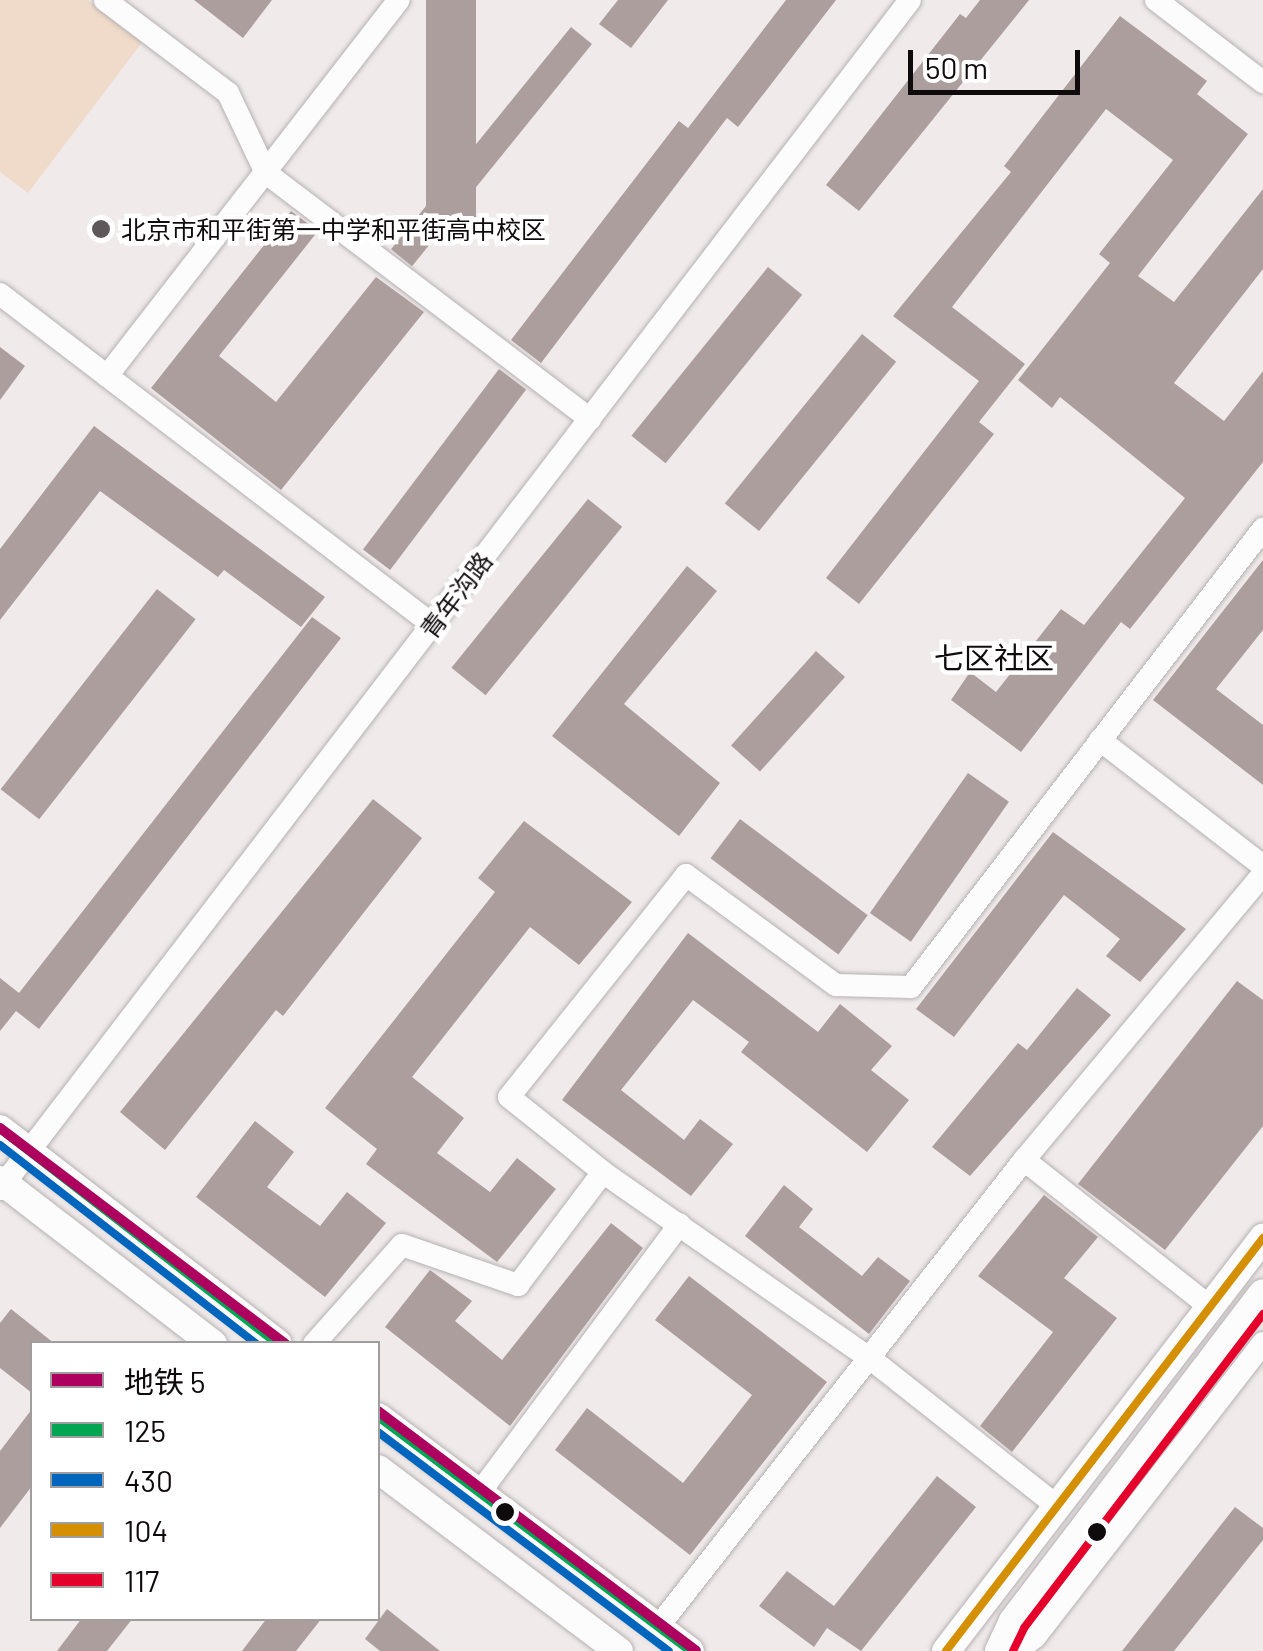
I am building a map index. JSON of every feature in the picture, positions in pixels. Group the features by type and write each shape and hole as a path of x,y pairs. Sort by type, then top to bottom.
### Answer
{"main road":[{"path":"0,1129 274,1341"},
{"path":"2,1184 209,1341"},
{"path":"946,1651 1263,1238"},
{"path":"999,1651 1013,1621 1263,1293"},
{"path":"380,1418 690,1651"},
{"path":"380,1471 619,1651"}],"street":[{"path":"105,0 228,93 266,173 590,419"},
{"path":"107,376 399,0"},
{"name":"青年沟路","path":"2,1184 910,0"},
{"path":"1156,0 1263,82"},
{"path":"0,294 433,625"},
{"path":"1057,1506 872,1360 602,1172 509,1096 686,876 836,985 912,987 1263,529"},
{"path":"1100,740 1263,866"},
{"path":"658,1627 872,1360 1024,1160 1263,874"},
{"path":"1024,1160 1210,1307"},
{"path":"317,1341 402,1245 518,1286 602,1172"},
{"path":"480,1492 680,1224"},
{"path":"1017,1651 1035,1637 1263,1343"}],"shaded area":[{"path":"0,0 88,0 143,41 28,193 0,172"}],"building":[{"path":"194,0 272,0 243,38"},
{"path":"426,0 476,0 476,217 426,217"},
{"path":"618,0 668,0 631,48 599,24"},
{"path":"786,0 836,0 738,127 727,118 541,363 511,340 679,121 688,128"},
{"path":"980,0 1029,0 859,211 826,185 960,14 966,18"},
{"path":"1120,16 1207,81 1197,94 1248,134 1138,276 1174,302 1263,189 1263,269 1174,383 1224,421 1263,371 1263,462 1130,629 1121,622 1021,752 951,700 970,672 996,692 1061,609 1084,625 1185,498 1060,397 1052,408 1018,380 1110,263 1099,254 1173,160 1106,109 952,307 1025,364 979,422 994,434 859,604 826,578 979,381 893,316 1011,172 1004,166"},
{"path":"571,27 592,44 412,266 391,249"},
{"path":"291,211 318,231 219,356 276,402 376,277 424,312 281,490 151,388"},
{"path":"768,267 802,295 666,463 631,436"},
{"path":"862,334 896,362 759,531 725,503"},
{"path":"0,347 25,366 0,400"},
{"path":"499,369 526,389 390,570 363,549"},
{"path":"94,426 325,597 301,627 224,570 218,577 100,491 0,620 0,549"},
{"path":"588,499 622,527 486,695 451,668"},
{"path":"1263,560 1263,630 1216,689 1263,725 1263,785 1153,700"},
{"path":"687,566 717,591 624,704 720,783 679,836 552,736"},
{"path":"157,589 196,619 39,819 1,789"},
{"path":"312,617 341,638 39,1029 16,1011 0,1031 0,978 19,993"},
{"path":"816,651 845,677 760,771 731,745"},
{"path":"968,773 1009,802 911,942 870,913"},
{"path":"373,799 422,838 283,1016 276,1010 165,1150 120,1112"},
{"path":"740,819 868,915 838,954 711,858"},
{"path":"524,821 632,902 579,965 530,927 412,1077 464,1118 437,1153 490,1192 517,1158 556,1189 497,1262 366,1164 377,1149 325,1108 495,892 478,878"},
{"path":"1053,832 1186,929 1140,982 1106,956 1120,939 1064,895 954,1037 916,1009"},
{"path":"688,933 818,1032 840,1004 892,1046 871,1070 909,1100 867,1152 741,1052 749,1042 693,1000 621,1090 684,1140 700,1119 733,1144 691,1196 562,1100"},
{"path":"1237,981 1263,1000 1263,1126 1165,1250 1078,1184"},
{"path":"1077,988 1111,1015 970,1176 932,1147 1018,1043 1027,1050"},
{"path":"255,1121 294,1152 267,1187 320,1226 347,1192 386,1223 325,1297 196,1197"},
{"path":"784,1185 813,1209 799,1227 862,1276 878,1257 910,1281 869,1334 745,1236"},
{"path":"1044,1195 1098,1237 1064,1278 1117,1318 1012,1452 980,1426 1053,1332 978,1276"},
{"path":"611,1223 643,1248 510,1426 385,1327 430,1270 472,1301 455,1321 502,1360"},
{"path":"689,1276 827,1382 690,1555 555,1450 587,1408 683,1483 752,1395 655,1320"},
{"path":"11,1309 51,1341 30,1341 30,1391 0,1368 0,1323"},
{"path":"30,1412 30,1489 0,1528 0,1451"},
{"path":"937,1476 976,1507 861,1651 827,1628 814,1647 759,1606 787,1571 834,1606"},
{"path":"1235,1507 1263,1528 1263,1540 1174,1651 1122,1651"},
{"path":"387,1609 440,1651 380,1651 365,1639"},
{"path":"80,1621 131,1621 107,1651 57,1651"},
{"path":"265,1621 320,1621 296,1651 242,1651"}],"metro line":[{"name":"5","path":"0,1128 282,1341"},
{"name":"5","path":"380,1413 696,1651"}],"transit line":[{"name":"125","path":"0,1129 273,1341"},
{"name":"430","path":"0,1145 253,1341"},
{"name":"104","path":"946,1651 1263,1238"},
{"name":"117","path":"1013,1651 1024,1628 1263,1314"},
{"name":"125","path":"380,1418 690,1651"},
{"name":"430","path":"380,1434 669,1651"}],"place":[{"name":"北京市和平街第一中学和平街高中校区","path":"101,229"}],"district":[{"name":"七区社区","path":"994,657"}]}
